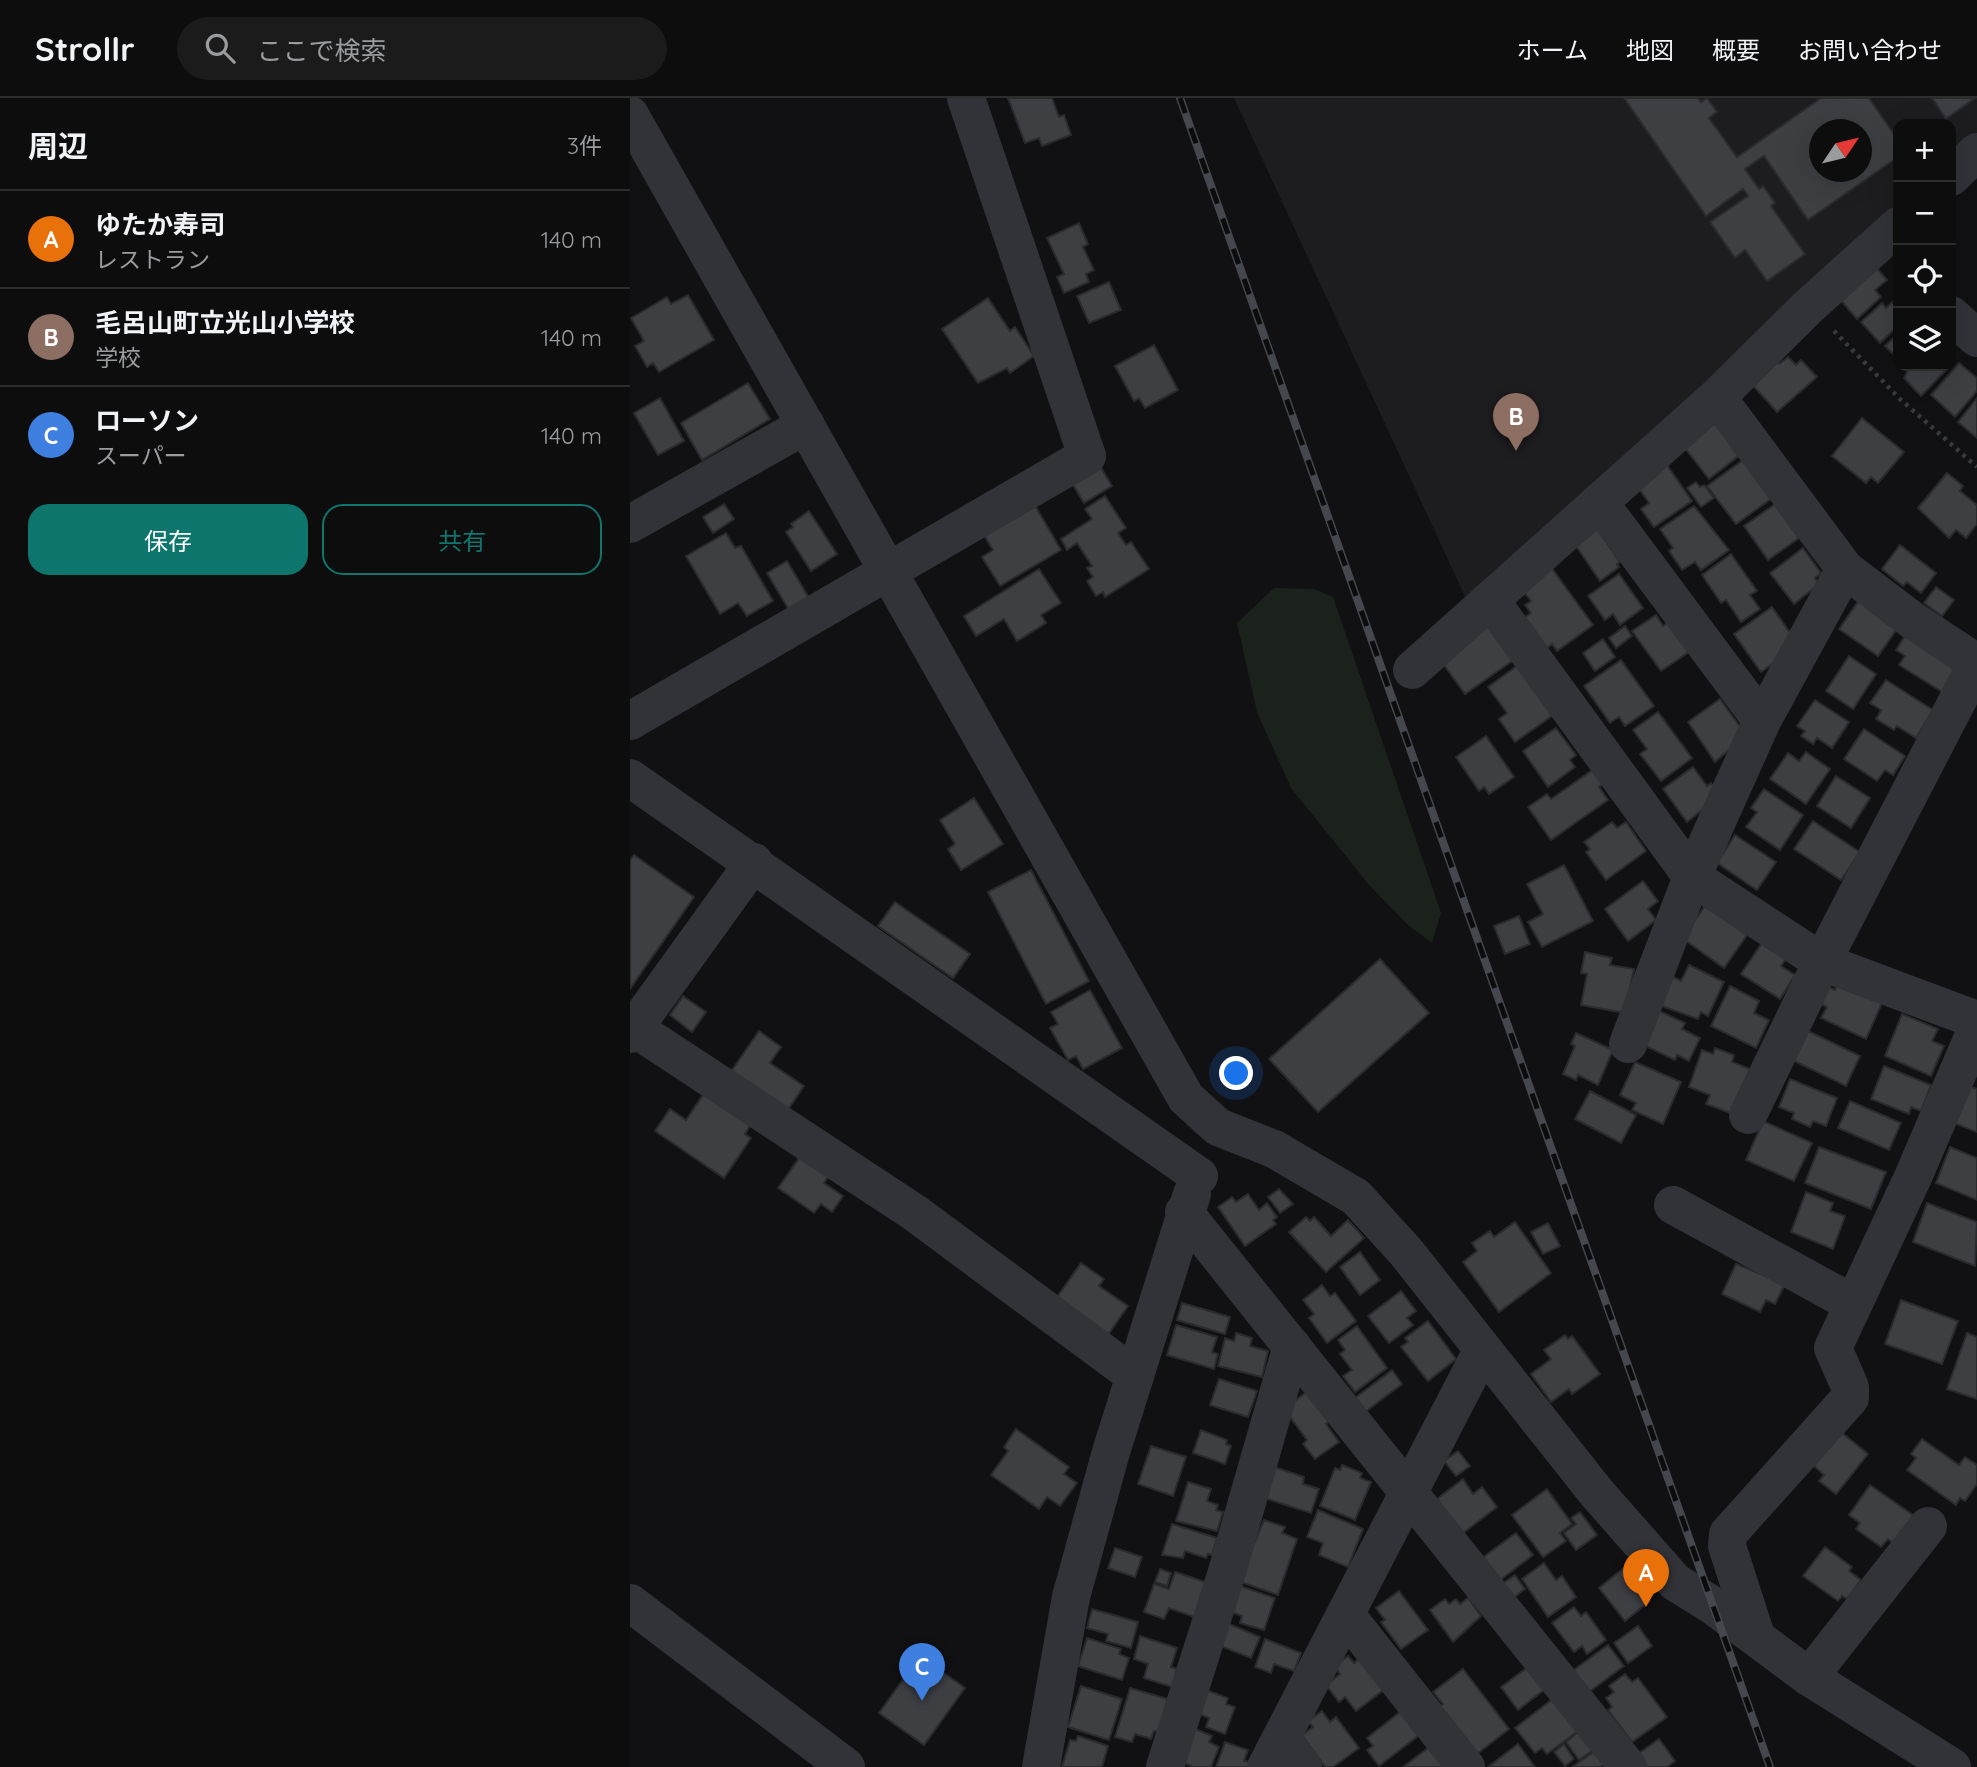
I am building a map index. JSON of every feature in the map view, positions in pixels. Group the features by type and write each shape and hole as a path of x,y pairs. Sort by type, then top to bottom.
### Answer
{"street":[{"path":"630,721 1087,456 965,98"},
{"path":"630,115 1186,1098 1218,1127 1274,1149 1356,1198 1406,1252 1596,1492 1675,1582 1756,1636 1809,1678 1952,1767"},
{"path":"1956,172 1977,152"},
{"path":"1956,196 1977,187"},
{"path":"1412,670 1717,397 1807,308 1890,246"},
{"path":"1956,319 1977,338"},
{"path":"1717,397 1845,569 1912,620 1977,663 1822,962 1748,1115"},
{"path":"630,524 806,425"},
{"path":"1599,502 1762,721"},
{"path":"1628,1044 1692,877 1762,721 1845,569"},
{"path":"1490,600 1692,877 1822,962 1977,1020"},
{"path":"630,778 754,862 1199,1176"},
{"path":"754,862 632,1031 915,1213 1135,1376"},
{"path":"1756,1636 1727,1546 1728,1534 1850,1398 1850,1387 1833,1348 1913,1177 1977,1028"},
{"path":"1041,1767 1071,1597 1184,1212 1218,1127"},
{"path":"1673,1205 1852,1303"},
{"path":"1184,1212 1628,1767"},
{"path":"1165,1767 1226,1575 1292,1346"},
{"path":"1283,1757 1346,1615 1482,1351"},
{"path":"1809,1678 1928,1526"},
{"path":"630,1603 846,1767"},
{"path":"1346,1615 1465,1767"}],"path":[{"path":"1807,308 1841,338 1900,399 1977,467"}],"shaded area":[{"path":"1234,98 1977,98 1977,133 1956,152 1956,119 1893,119 1893,210 1469,605"},
{"path":"1274,588 1314,589 1333,597 1441,913 1432,943 1408,925 1370,886 1291,788 1257,712 1237,623"}],"building":[{"path":"1008,98 1052,98 1059,117 1064,115 1071,135 1042,146 1039,138 1025,143"},
{"path":"1624,98 1698,98 1701,102 1707,98 1717,112 1709,118 1737,157 1821,98 1869,98 1893,133 1893,160 1872,175 1872,119 1809,119 1809,182 1862,182 1808,220 1764,156 1745,169 1759,189 1763,186 1775,203 1771,206 1805,254 1767,281 1745,250 1735,258 1710,222 1748,196 1743,189 1706,216"},
{"path":"1932,98 1975,98 1946,119"},
{"path":"1079,223 1088,244 1083,247 1094,270 1086,274 1089,282 1064,293 1057,277 1064,274 1047,238"},
{"path":"1873,264 1887,280 1875,290 1881,297 1857,319 1837,296"},
{"path":"1109,282 1121,310 1089,323 1077,296"},
{"path":"688,295 714,340 659,372 653,363 647,367 635,346 644,341 631,318 667,297 671,304"},
{"path":"988,298 1010,331 1015,327 1034,356 1010,373 1007,368 978,383 942,329"},
{"path":"1893,302 1893,331 1880,343 1861,322 1882,303 1886,308"},
{"path":"1893,338 1893,354 1885,346"},
{"path":"1154,345 1178,390 1145,408 1139,398 1134,401 1115,366"},
{"path":"1788,357 1796,365 1801,360 1817,377 1777,412 1749,381 1774,359 1779,364"},
{"path":"1959,363 1977,378 1977,391 1955,417 1931,395 1952,371 1956,371"},
{"path":"1908,371 1945,371 1921,396 1904,378"},
{"path":"748,383 770,419 702,460 681,423"},
{"path":"660,398 684,441 658,455 634,413"},
{"path":"1977,398 1977,438 1958,422"},
{"path":"1711,416 1740,455 1709,479 1685,448"},
{"path":"1862,418 1904,452 1878,483 1871,477 1866,483 1832,456"},
{"path":"1662,458 1692,501 1654,527 1641,509 1649,503 1635,483"},
{"path":"1743,460 1771,499 1736,524 1707,486"},
{"path":"1097,461 1112,486 1084,503 1069,478"},
{"path":"1947,473 1963,486 1960,491 1977,505 1977,524 1966,538 1956,530 1949,538 1918,508"},
{"path":"1696,482 1700,487 1704,485 1714,498 1701,507 1687,488"},
{"path":"1105,496 1126,528 1118,533 1126,545 1131,542 1149,569 1105,597 1103,592 1096,596 1087,581 1093,577 1087,568 1092,566 1077,543 1067,550 1061,539 1092,519 1085,509"},
{"path":"1033,502 1061,550 1000,586 982,557 993,550 982,532"},
{"path":"724,504 734,519 713,533 703,517"},
{"path":"1775,504 1799,538 1768,560 1744,526"},
{"path":"1694,506 1729,550 1701,570 1695,562 1682,570 1669,551 1673,548 1660,529"},
{"path":"809,511 837,554 811,571 786,532 793,527 791,524"},
{"path":"1597,529 1620,562 1617,564 1619,567 1600,581 1576,546"},
{"path":"726,533 735,548 741,546 773,601 747,616 738,603 720,614 686,556"},
{"path":"1900,545 1936,573 1921,593 1907,582 1903,586 1882,569"},
{"path":"1803,548 1821,573 1815,578 1819,584 1794,604 1770,573"},
{"path":"1731,554 1757,591 1750,595 1760,609 1741,622 1726,600 1721,603 1702,575"},
{"path":"787,561 812,603 792,615 767,573"},
{"path":"1551,567 1593,625 1557,651 1552,644 1547,648 1525,617 1531,613 1525,605 1531,601 1521,588"},
{"path":"1039,569 1061,603 1041,615 1046,623 1017,641 1004,619 976,636 964,616"},
{"path":"1619,574 1643,608 1620,625 1613,614 1605,620 1588,596"},
{"path":"1936,587 1954,600 1942,616 1924,603"},
{"path":"1862,596 1901,623 1878,656 1839,629"},
{"path":"1772,607 1793,637 1792,650 1761,672 1734,634"},
{"path":"1656,615 1663,626 1671,620 1692,650 1661,671 1632,631"},
{"path":"1489,622 1515,659 1465,694 1439,658"},
{"path":"1625,626 1632,636 1616,648 1609,638"},
{"path":"1908,631 1961,666 1944,693 1899,665 1905,656 1896,650"},
{"path":"1603,639 1615,657 1595,671 1583,653"},
{"path":"1849,656 1876,674 1853,709 1826,691"},
{"path":"1621,660 1654,706 1625,726 1619,717 1610,723 1584,686"},
{"path":"1521,663 1552,716 1515,742 1499,719 1507,713 1488,687"},
{"path":"1886,680 1933,710 1916,738 1897,726 1894,730 1876,719 1881,710 1870,703"},
{"path":"1720,699 1746,735 1715,762 1688,722"},
{"path":"1815,700 1849,722 1832,748 1817,738 1813,744 1801,736 1805,731 1797,726"},
{"path":"1658,712 1692,758 1661,781 1640,754 1647,749 1633,730"},
{"path":"1556,728 1576,755 1570,760 1575,767 1548,787 1523,751"},
{"path":"1864,729 1905,756 1893,775 1885,770 1877,781 1844,759"},
{"path":"1486,736 1514,777 1489,794 1484,787 1479,791 1456,757"},
{"path":"1806,752 1830,769 1806,804 1770,779 1788,753 1799,761"},
{"path":"1693,767 1707,786 1711,783 1719,796 1687,822 1663,789"},
{"path":"1594,769 1604,783 1599,787 1608,800 1551,840 1528,807 1547,794 1551,799"},
{"path":"1836,776 1870,798 1851,828 1817,806"},
{"path":"1764,789 1803,815 1780,850 1746,827 1757,812 1751,808"},
{"path":"974,798 1003,844 961,870 948,849 955,844 940,820"},
{"path":"1813,821 1860,852 1841,880 1794,849"},
{"path":"1612,822 1617,828 1626,822 1646,851 1606,880 1586,852 1590,849 1584,842"},
{"path":"1735,835 1776,862 1757,890 1717,863"},
{"path":"634,855 694,897 630,989 630,860"},
{"path":"1564,865 1593,921 1542,947 1528,922 1543,914 1527,884"},
{"path":"1031,870 1089,981 1046,1004 988,892"},
{"path":"1643,881 1658,901 1648,909 1656,920 1628,941 1605,909"},
{"path":"895,902 970,954 953,978 878,926"},
{"path":"1705,906 1747,935 1724,968 1682,938"},
{"path":"1519,916 1530,944 1505,954 1494,926"},
{"path":"1762,943 1786,959 1781,966 1795,975 1780,999 1741,974"},
{"path":"1585,952 1612,958 1610,965 1634,969 1625,1013 1581,1005 1587,974 1581,973"},
{"path":"1380,959 1429,1013 1318,1112 1269,1059"},
{"path":"1689,965 1724,982 1708,1016 1701,1012 1698,1019 1656,1004 1670,975 1681,981"},
{"path":"1838,983 1882,1003 1866,1039 1821,1018 1827,1007 1819,1003 1827,986 1835,990"},
{"path":"1730,986 1759,1001 1754,1013 1769,1020 1756,1048 1711,1026"},
{"path":"1090,990 1122,1048 1083,1069 1076,1056 1068,1060 1050,1028 1058,1024 1051,1012"},
{"path":"683,996 706,1012 692,1032 670,1015"},
{"path":"1657,1010 1685,1023 1682,1029 1700,1038 1689,1061 1677,1055 1675,1060 1641,1044"},
{"path":"1902,1014 1938,1029 1932,1041 1944,1046 1931,1076 1885,1056"},
{"path":"1806,1030 1860,1056 1846,1086 1792,1060"},
{"path":"759,1031 781,1047 770,1063 804,1086 783,1117 730,1073"},
{"path":"1576,1033 1613,1050 1598,1085 1578,1075 1576,1080 1563,1074 1575,1046 1571,1044"},
{"path":"1715,1048 1734,1055 1732,1062 1750,1069 1733,1114 1706,1104 1710,1095 1689,1087 1702,1050 1713,1054"},
{"path":"1635,1062 1681,1082 1663,1124 1632,1110 1636,1103 1620,1095"},
{"path":"1884,1066 1931,1085 1921,1111 1911,1107 1909,1114 1871,1099"},
{"path":"1790,1079 1837,1098 1826,1126 1813,1121 1810,1127 1792,1119 1794,1113 1779,1107"},
{"path":"1966,1085 1977,1089 1977,1132 1951,1122"},
{"path":"707,1089 753,1121 745,1134 751,1138 724,1178 655,1131 670,1109 686,1120"},
{"path":"1590,1091 1636,1115 1621,1143 1575,1119"},
{"path":"1850,1101 1901,1123 1889,1150 1838,1128"},
{"path":"1763,1121 1812,1143 1794,1181 1746,1160"},
{"path":"1819,1147 1886,1172 1871,1209 1805,1183"},
{"path":"1950,1147 1977,1158 1977,1200 1936,1183"},
{"path":"800,1157 828,1177 824,1183 843,1196 832,1212 821,1204 814,1213 778,1188"},
{"path":"1279,1189 1293,1204 1280,1213 1268,1197"},
{"path":"1806,1192 1833,1203 1830,1211 1845,1216 1833,1249 1791,1232"},
{"path":"1248,1194 1259,1210 1267,1203 1277,1217 1273,1220 1276,1224 1245,1246 1218,1207 1232,1197 1236,1202"},
{"path":"1927,1203 1977,1222 1975,1266 1913,1242"},
{"path":"1306,1217 1310,1221 1314,1217 1331,1236 1348,1220 1364,1238 1326,1272 1289,1232"},
{"path":"1515,1222 1551,1273 1499,1312 1463,1262 1477,1251 1472,1243 1490,1231 1494,1237"},
{"path":"1548,1223 1560,1246 1543,1254 1531,1232"},
{"path":"1360,1252 1380,1280 1360,1295 1340,1267"},
{"path":"1081,1263 1104,1279 1099,1286 1128,1306 1107,1336 1055,1300"},
{"path":"1736,1264 1785,1284 1775,1304 1766,1300 1760,1312 1722,1294"},
{"path":"1322,1285 1330,1296 1335,1293 1356,1321 1327,1343 1309,1318 1314,1314 1303,1300"},
{"path":"1401,1291 1416,1311 1407,1318 1413,1325 1389,1343 1368,1316"},
{"path":"1901,1300 1958,1321 1942,1364 1885,1344"},
{"path":"1182,1303 1230,1317 1225,1334 1177,1320"},
{"path":"1428,1321 1456,1359 1428,1381 1401,1347 1408,1342 1405,1338"},
{"path":"1176,1325 1217,1337 1212,1352 1218,1354 1214,1369 1167,1355"},
{"path":"1357,1326 1387,1368 1355,1392 1343,1376 1352,1370 1340,1354 1345,1350 1338,1340"},
{"path":"1236,1333 1252,1338 1250,1346 1268,1351 1262,1377 1218,1366 1225,1338 1234,1341"},
{"path":"1967,1333 1977,1337 1977,1399 1947,1389"},
{"path":"1565,1335 1568,1339 1572,1336 1600,1374 1572,1394 1569,1389 1551,1402 1531,1374 1551,1359 1544,1350"},
{"path":"1392,1370 1402,1384 1365,1412 1355,1398"},
{"path":"1219,1379 1257,1391 1248,1417 1210,1405"},
{"path":"1308,1391 1330,1421 1326,1424 1339,1442 1315,1459 1303,1444 1307,1440 1284,1409"},
{"path":"1016,1429 1069,1467 1064,1474 1077,1483 1060,1506 1047,1497 1039,1509 991,1475 1008,1451 1004,1447"},
{"path":"1201,1430 1227,1440 1226,1444 1231,1446 1225,1464 1193,1453"},
{"path":"1841,1432 1868,1454 1836,1494 1819,1481 1824,1475 1814,1466"},
{"path":"1922,1439 1959,1465 1965,1457 1977,1465 1977,1484 1965,1501 1960,1498 1956,1505 1907,1470 1916,1458 1911,1454"},
{"path":"1151,1446 1186,1457 1173,1496 1138,1484"},
{"path":"1458,1451 1470,1466 1456,1476 1444,1461"},
{"path":"1342,1465 1362,1473 1360,1478 1371,1482 1355,1520 1320,1506 1335,1468 1340,1470"},
{"path":"1274,1467 1304,1477 1303,1484 1319,1489 1311,1513 1264,1498"},
{"path":"1463,1479 1473,1494 1482,1487 1497,1507 1463,1533 1437,1499"},
{"path":"1188,1482 1211,1489 1207,1501 1218,1505 1216,1510 1223,1512 1217,1531 1176,1521"},
{"path":"1870,1485 1916,1517 1896,1545 1888,1539 1881,1547 1856,1529 1860,1523 1849,1515"},
{"path":"1547,1489 1572,1524 1560,1533 1566,1541 1543,1557 1512,1515"},
{"path":"1318,1510 1363,1529 1348,1567 1319,1555 1323,1543 1307,1537"},
{"path":"1580,1512 1597,1535 1576,1550 1564,1533 1576,1524 1571,1518"},
{"path":"1264,1520 1285,1527 1282,1533 1297,1539 1278,1595 1238,1581"},
{"path":"1172,1524 1217,1538 1212,1555 1208,1554 1206,1558 1185,1551 1183,1558 1162,1555"},
{"path":"1516,1533 1533,1555 1499,1581 1482,1558"},
{"path":"1825,1547 1852,1567 1849,1571 1861,1580 1847,1599 1842,1596 1838,1601 1803,1576"},
{"path":"1115,1548 1142,1557 1135,1577 1108,1568"},
{"path":"1544,1563 1556,1580 1562,1576 1576,1597 1548,1617 1522,1579"},
{"path":"1625,1567 1650,1601 1625,1621 1599,1588"},
{"path":"1160,1569 1171,1573 1167,1586 1155,1582"},
{"path":"1175,1572 1208,1583 1197,1618 1169,1608 1164,1619 1144,1612 1154,1584 1169,1589"},
{"path":"1515,1575 1525,1589 1510,1600 1499,1586"},
{"path":"1237,1585 1275,1598 1264,1630 1240,1623 1242,1616 1228,1611"},
{"path":"1399,1591 1428,1630 1401,1649 1381,1622 1385,1620 1376,1608"},
{"path":"1468,1598 1481,1616 1453,1642 1430,1610 1445,1599 1449,1604 1456,1599 1460,1604"},
{"path":"1574,1607 1581,1616 1586,1612 1606,1640 1587,1654 1582,1646 1574,1652 1552,1623"},
{"path":"1092,1609 1138,1622 1131,1648 1106,1641 1108,1634 1087,1628"},
{"path":"1222,1621 1260,1637 1251,1658 1213,1643"},
{"path":"1638,1626 1652,1646 1628,1663 1614,1643"},
{"path":"1140,1636 1177,1648 1171,1667 1177,1669 1172,1687 1144,1678 1148,1664 1134,1659"},
{"path":"1087,1638 1121,1649 1119,1654 1129,1658 1122,1680 1078,1666"},
{"path":"1265,1639 1301,1653 1294,1671 1274,1664 1271,1673 1255,1667"},
{"path":"1608,1645 1624,1666 1586,1694 1571,1672"},
{"path":"920,1656 965,1688 924,1745 879,1713"},
{"path":"1348,1656 1354,1663 1361,1657 1385,1689 1356,1711 1345,1697 1339,1702 1326,1685 1340,1674 1335,1666"},
{"path":"1528,1667 1544,1690 1518,1710 1501,1687"},
{"path":"1463,1669 1509,1729 1477,1754 1436,1710 1443,1704 1433,1692"},
{"path":"1625,1674 1632,1682 1638,1678 1667,1717 1632,1742 1608,1710 1612,1707 1606,1698 1614,1692 1609,1686"},
{"path":"1081,1686 1122,1699 1109,1740 1068,1727"},
{"path":"1130,1688 1171,1700 1161,1733 1154,1731 1151,1739 1135,1734 1132,1742 1115,1737"},
{"path":"1203,1689 1228,1698 1226,1704 1235,1707 1225,1734 1206,1727 1209,1718 1194,1712"},
{"path":"1554,1698 1578,1731 1547,1754 1542,1748 1535,1753 1515,1728"},
{"path":"1322,1711 1330,1722 1336,1717 1359,1748 1333,1767 1325,1767 1302,1735 1313,1727 1308,1721"},
{"path":"1400,1712 1418,1736 1379,1766 1367,1750 1373,1746 1367,1738"},
{"path":"1193,1728 1212,1736 1209,1742 1219,1747 1211,1767 1193,1767 1179,1761"},
{"path":"1582,1729 1596,1748 1579,1760 1566,1742"},
{"path":"1078,1736 1108,1746 1102,1767 1062,1767 1070,1740 1076,1741"},
{"path":"1659,1739 1675,1761 1667,1767 1647,1767 1638,1754"},
{"path":"1225,1742 1248,1750 1244,1761 1250,1762 1248,1767 1216,1767"},
{"path":"1518,1744 1535,1767 1488,1767"},
{"path":"1564,1744 1574,1759 1565,1766 1554,1752"},
{"path":"1432,1745 1444,1767 1403,1767"},
{"path":"1595,1751 1604,1764 1600,1767 1572,1767"}],"railway":[{"path":"1180,98 1770,1767"}],"place":[{"name":"毛呂山町立光山小学校","path":"1516,451"},
{"name":"ゆたか寿司","path":"1646,1607"},
{"name":"ローソン","path":"922,1701"}]}
